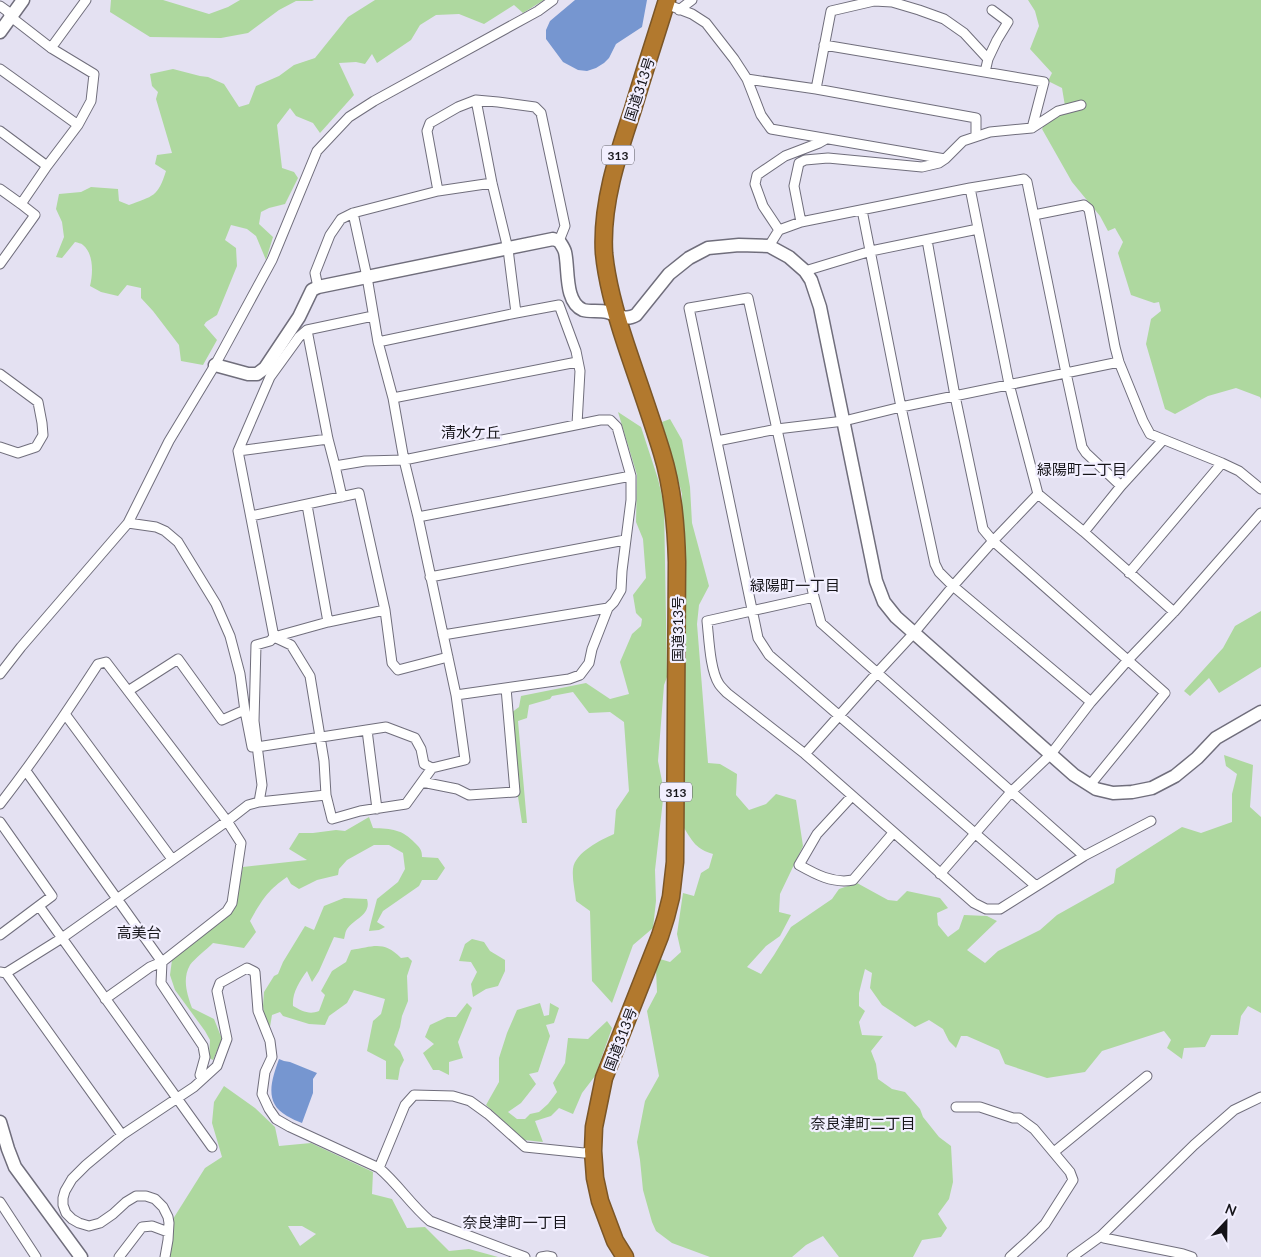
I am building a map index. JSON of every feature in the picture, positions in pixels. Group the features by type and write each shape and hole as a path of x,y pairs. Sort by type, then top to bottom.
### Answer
{"highway":[{"name":"国道313号","path":"625,1257 615,1241 600,1201 595,1178 594,1127 604,1078 660,936 672,897 675,862 677,562 675,512 672,492 662,453 608,286 604,236 610,188 617,159 671,5"}],"street":[{"path":"0,32 22,0"},
{"path":"50,48 86,0"},
{"path":"0,674 128,523 168,441 215,365 272,260 317,151 349,117 374,101 538,11 553,0"},
{"path":"671,5 692,0"},
{"path":"816,89 831,11 874,1 892,2 944,19 964,33 988,59"},
{"path":"671,5 692,14 706,23 734,59 747,80 761,115 771,129 945,159"},
{"path":"0,6 50,48 94,74 90,101 78,125 21,204"},
{"path":"985,72 988,59 1008,22 992,10"},
{"path":"824,45 1044,82 1032,128"},
{"path":"0,69 78,125"},
{"path":"747,80 816,89 976,118 976,136"},
{"path":"438,191 427,131 430,123 458,107 476,100 535,107 541,113 565,226 559,241"},
{"path":"476,100 492,183 508,249 516,313"},
{"path":"801,222 794,186 799,163 805,160 828,158 922,167 939,164 963,140 990,132 1032,128 1058,112 1081,105"},
{"path":"0,131 47,166"},
{"path":"779,230 763,206 754,184 758,176 785,156 826,139"},
{"path":"769,246 779,230 801,222 1024,179 1027,182 1082,447 1121,486"},
{"path":"318,288 315,273 330,235 341,219 353,213 438,191 492,183"},
{"path":"970,188 1009,384 1038,494 1174,612"},
{"path":"0,189 35,215 2,258"},
{"path":"1034,216 1084,205 1089,209 1119,362 1150,434 1239,471 1261,489"},
{"path":"862,210 901,407 935,564 939,572 953,586 1091,702"},
{"path":"128,523 165,530 178,542 216,604 230,636 240,674 252,747 386,727 415,738 421,748 424,764 432,768 465,760 456,695 418,516 404,460 393,398 378,342 367,277 353,213"},
{"path":"806,271 870,251 978,229"},
{"path":"215,365 248,374 258,374 265,368 299,317 312,290 367,277 554,239 559,241 565,252 570,291 574,302 583,310 604,311 617,316 631,318 636,315 669,274 689,258 708,248 739,245 769,246 789,257 806,271 811,280 820,307 876,581 884,602 896,617 1074,775 1096,789 1113,793 1152,788 1175,776 1197,758 1216,738 1261,712"},
{"path":"927,240 955,396 983,529 993,541 1166,693 1090,786"},
{"path":"1036,886 769,655 758,638 689,308 748,298 820,622 1084,856"},
{"path":"378,342 560,305 576,351 580,371 577,424"},
{"path":"274,637 238,451 270,377 306,330 373,316"},
{"path":"306,330 342,497"},
{"path":"393,398 578,362"},
{"path":"717,441 777,429 844,421 901,407 1119,362"},
{"path":"0,374 38,402 43,435 36,447 27,450 18,452 0,447"},
{"path":"335,466 365,461 404,460 577,424 610,420 616,427 631,476 631,500 625,540 622,590 608,608 592,649 589,663 580,675 569,679 456,695"},
{"path":"238,451 328,439"},
{"path":"1084,532 1121,486 1163,440"},
{"path":"1129,573 1222,463"},
{"path":"418,516 631,476"},
{"path":"251,516 359,494 384,610 392,663 398,670 448,657"},
{"path":"805,754 914,633 993,541 1038,494"},
{"path":"306,504 328,622"},
{"path":"940,874 1012,792 1051,754 1091,702 1174,612 1261,513"},
{"path":"430,577 625,540"},
{"path":"814,598 707,621 714,675 719,685 805,754 974,903 986,909 1000,909 1084,856 1151,821"},
{"path":"443,635 608,608"},
{"path":"259,802 262,785 254,721 256,646 270,642 274,637 328,622 384,610"},
{"path":"274,637 290,645 310,676 324,761 326,795 332,819 360,811 406,804 432,768"},
{"path":"128,691 178,659 222,720 245,711"},
{"path":"0,804 66,714 98,664 106,662 227,821 241,843 232,903 227,911 162,962 150,967 105,999"},
{"path":"422,782 456,789 470,795 515,792 506,688"},
{"path":"66,714 172,859"},
{"path":"367,730 377,809"},
{"path":"26,771 162,962 161,983 203,1046 206,1057 200,1076 202,1079"},
{"path":"122,1134 3,972 62,938 248,805 259,802 326,795"},
{"path":"852,796 817,834 799,865 818,876 832,880 853,880 894,833"},
{"path":"0,822 52,896 0,935"},
{"path":"39,906 212,1147"},
{"path":"165,1257 168,1217 163,1207 155,1199 146,1196 136,1196 100,1223 89,1226 79,1224 66,1213 63,1198 72,1179 122,1134 194,1087 217,1066 227,1039 217,991 220,983 247,968 255,972 258,1011 270,1041 272,1057 265,1072 262,1094 276,1119 379,1168 420,1213 430,1221 524,1257"},
{"path":"1054,1152 1147,1076"},
{"path":"379,1168 405,1105 414,1094 453,1096 470,1101 525,1146 584,1153 593,1151"},
{"path":"1072,1257 1101,1236 1194,1145 1226,1117 1242,1105 1261,1097"},
{"path":"956,1107 980,1107 1013,1118 1019,1118 1034,1129 1070,1172 1073,1180 1045,1224 1010,1257"},
{"path":"0,1122 4,1152 81,1257"},
{"path":"0,1202 36,1257"},
{"path":"119,1257 142,1227 152,1226 168,1232"},
{"path":"1101,1236 1192,1257"},
{"path":"541,1257 552,1257"}],"green space":[{"path":"111,0 163,0 209,14 240,0 314,0 296,1 279,10 248,33 221,38 150,37 110,12"},
{"path":"375,0 544,0 523,13 514,5 484,24 459,14 436,15 420,25 411,40 377,63 372,54 365,64 356,62 339,63 354,95 320,133 313,123 296,116 290,108 277,125 282,168 294,172 298,178 285,204 261,212 259,224 273,237 266,260 256,236 247,229 231,225 225,240 236,248 237,266 217,315 204,325 217,340 203,365 181,361 179,345 141,298 141,288 127,285 118,296 101,292 90,286 92,276 91,259 87,249 80,243 75,242 62,258 56,257 64,237 62,222 56,209 59,194 81,192 91,187 118,189 119,201 129,205 149,197 157,191 166,171 155,164 157,155 172,153 156,99 158,92 152,86 150,74 173,69 208,77 224,84 239,107 249,104 256,86 279,76 294,65 315,58 348,17"},
{"path":"1028,0 1261,0 1261,399 1236,388 1208,396 1175,414 1165,409 1146,344 1151,319 1161,311 1159,302 1154,303 1131,295 1118,253 1123,242 1115,228 1108,231 1100,216 1072,182 1042,129 1046,122 1065,106 1062,88 1048,81 1052,73 1030,49 1039,26 1035,11"},
{"path":"618,412 641,427 658,479 664,505 667,677 664,685 658,761 664,791 655,870 656,901 653,928 633,945 612,1003 592,981 590,911 576,901 573,869 578,857 583,852 614,834 616,810 629,791 624,722 610,712 589,713 573,692 552,696 550,699 529,705 527,718 518,721 527,823 522,823 517,790 511,713 519,707 521,696 586,683 610,699 629,694 620,662 632,634 641,626 642,619 636,613 633,595 646,578 643,539 636,522 637,475"},
{"path":"670,419 682,440 690,487 692,523 709,586 699,605 697,624 708,763 720,764 737,774 736,795 749,810 766,804 776,794 796,800 803,846 780,894 779,912 791,915 780,936 766,946 747,967 761,974 791,927 832,899 839,889 857,883 888,900 897,901 907,891 940,898 948,908 937,913 938,925 948,937 959,929 964,915 987,916 997,921 967,950 985,963 998,951 1040,930 1057,915 1114,883 1116,869 1182,827 1201,833 1232,822 1232,794 1237,774 1226,766 1224,755 1253,765 1250,807 1261,817 1261,1013 1248,1006 1241,1016 1238,1035 1211,1035 1205,1047 1184,1048 1182,1059 1167,1048 1171,1040 1164,1031 1102,1051 1085,1072 1047,1078 1005,1064 999,1050 967,1036 961,1036 956,1048 949,1041 943,1029 929,1020 915,1027 882,1005 870,988 872,973 865,969 859,993 859,1006 865,1011 859,1022 862,1035 883,1036 871,1051 876,1064 878,1079 892,1089 905,1092 920,1109 923,1117 939,1137 951,1146 953,1182 949,1199 938,1214 947,1228 941,1237 922,1240 913,1257 839,1257 823,1236 806,1245 792,1257 710,1257 672,1243 656,1231 652,1222 643,1190 637,1142 645,1101 659,1076 647,1011 657,992 656,970 660,959 670,962 681,952 677,934 683,893 694,896 701,873 709,868 713,854 703,850 696,844 684,828 682,494 662,422"},
{"path":"1261,611 1261,667 1219,693 1209,678 1190,696 1184,691 1223,648 1235,626"},
{"path":"369,817 373,828 391,829 401,832 419,848 422,857 438,858 445,868 437,880 422,880 419,886 383,911 377,922 385,927 369,931 377,899 398,882 405,869 403,853 389,845 374,845 347,860 339,869 338,875 317,880 299,889 291,884 287,877 280,882 266,896 250,921 256,932 244,948 213,943 190,965 186,976 186,986 192,1008 214,1019 222,1039 213,1060 209,1058 210,1040 175,990 170,975 172,960 234,910 243,867 307,860 289,849 299,833 345,831"},
{"path":"344,898 367,899 367,909 349,927 344,939 334,937 312,982 307,971 297,988 293,1006 303,1011 319,1011 325,995 321,991 332,971 346,962 351,950 378,946 395,952 401,958 408,957 412,961 407,976 408,1001 394,1045 400,1051 404,1060 400,1068 398,1080 386,1079 386,1061 367,1051 373,1021 381,1014 385,999 354,990 347,1003 329,1016 325,1025 309,1024 283,1016 280,1012 272,1015 270,1027 264,1016 264,992 274,976 278,974 283,962 305,926 314,930 324,906"},
{"path":"472,939 484,942 490,951 505,960 505,971 498,986 486,989 473,997 471,984 477,972 471,962 459,961 465,944"},
{"path":"467,1003 472,1008 458,1042 463,1058 449,1062 449,1075 439,1070 433,1070 423,1053 434,1044 425,1037 430,1025 447,1017 456,1017"},
{"path":"540,1003 544,1016 549,1015 550,1003 559,1008 554,1023 546,1025 550,1036 538,1072 529,1074 536,1084 521,1103 508,1112 517,1119 525,1119 530,1114 539,1112 557,1092 553,1083 565,1063 568,1038 588,1039 607,1021 612,1028 595,1076 582,1093 573,1114 559,1108 551,1116 535,1121 543,1142 524,1140 486,1105 499,1082 499,1058 517,1010"},
{"path":"224,1086 255,1108 275,1127 279,1146 311,1143 373,1172 372,1194 392,1199 407,1228 425,1227 449,1251 469,1249 498,1257 168,1257 173,1219 205,1168 222,1157 212,1123 214,1102","holes":["288,1226 302,1226 316,1234 300,1246"]}],"water":[{"path":"575,0 647,0 642,27 616,44 609,58 604,63 587,71 578,70 563,62 546,39 546,30 550,21"},
{"path":"279,1059 317,1073 313,1079 313,1093 302,1123 279,1111 272,1098 272,1082"}],"district":[{"name":"清水ケ丘","path":"471,432"},
{"name":"緑陽町二丁目","path":"1082,469"},
{"name":"緑陽町一丁目","path":"795,585"},
{"name":"高美台","path":"139,932"},
{"name":"奈良津町二丁目","path":"863,1123"},
{"name":"奈良津町一丁目","path":"515,1222"}]}
